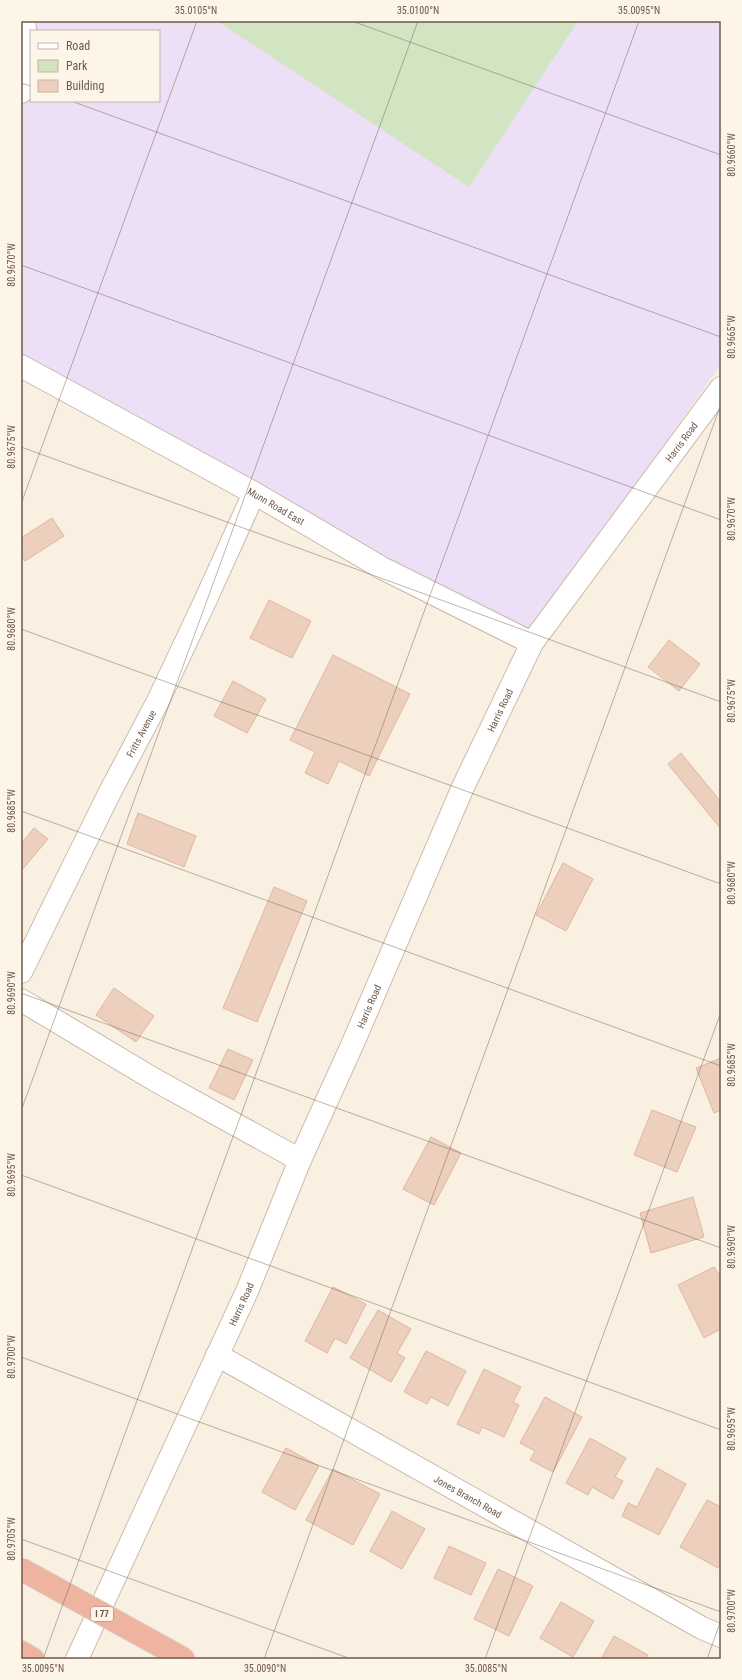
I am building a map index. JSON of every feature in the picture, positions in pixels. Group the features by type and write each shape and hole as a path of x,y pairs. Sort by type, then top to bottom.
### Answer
{"highway":[{"name":"I 77","path":"21,1569 184,1659"},
{"path":"21,1652 33,1659"}],"street":[{"path":"21,92 25,30 24,21"},
{"name":"Munn Road East","path":"21,366 254,493 382,568 532,643"},
{"name":"Harris Road","path":"77,1659 248,1289 300,1160 353,1043 463,787 532,643 721,388"},
{"name":"Fritts Avenue","path":"21,972 110,792 158,701 206,600 254,493"},
{"path":"21,1000 155,1080 300,1160"},
{"name":"Jones Branch Road","path":"217,1355 702,1628 721,1636"}],"shaded area":[{"path":"21,21 721,21 721,364 531,633 384,559 21,360"}],"green space":[{"path":"217,21 578,21 469,187"}],"building":[{"path":"52,518 64,536 25,561 21,555 21,538"},
{"path":"269,600 311,621 292,658 250,638"},
{"path":"669,640 700,664 679,691 648,667"},
{"path":"333,655 410,694 369,776 339,761 328,784 305,773 315,752 290,740"},
{"path":"233,681 266,699 247,733 214,716"},
{"path":"681,753 721,802 721,829 668,764"},
{"path":"138,813 196,836 184,867 127,844"},
{"path":"34,828 48,839 21,871 21,844"},
{"path":"563,863 593,879 566,931 536,915"},
{"path":"274,887 307,901 257,1022 223,1008"},
{"path":"114,988 154,1016 136,1042 96,1015"},
{"path":"228,1049 253,1060 234,1100 209,1088"},
{"path":"721,1058 721,1110 714,1113 696,1068"},
{"path":"652,1110 696,1127 677,1172 634,1155"},
{"path":"431,1137 461,1153 434,1205 403,1189"},
{"path":"693,1197 704,1237 651,1253 640,1213"},
{"path":"714,1267 721,1277 721,1329 704,1338 678,1285"},
{"path":"333,1287 366,1304 346,1344 335,1338 327,1353 305,1341"},
{"path":"378,1310 411,1329 397,1353 405,1358 391,1382 350,1358"},
{"path":"426,1351 466,1371 448,1406 431,1397 427,1404 404,1392"},
{"path":"484,1369 521,1387 513,1402 519,1405 504,1437 482,1427 479,1434 457,1424"},
{"path":"545,1397 582,1417 553,1472 530,1460 535,1451 520,1443"},
{"path":"590,1438 626,1458 615,1477 623,1481 613,1499 592,1487 588,1495 566,1483"},
{"path":"286,1448 319,1466 295,1510 262,1492"},
{"path":"657,1468 686,1484 659,1535 622,1516 628,1503 637,1507"},
{"path":"333,1469 380,1494 353,1545 306,1520"},
{"path":"707,1500 721,1507 721,1562 718,1568 680,1547"},
{"path":"392,1511 425,1529 402,1569 370,1551"},
{"path":"449,1546 486,1563 471,1595 434,1578"},
{"path":"498,1569 533,1586 509,1636 474,1619"},
{"path":"561,1602 594,1621 573,1657 540,1638"},
{"path":"614,1636 648,1655 645,1659 601,1659"}]}
